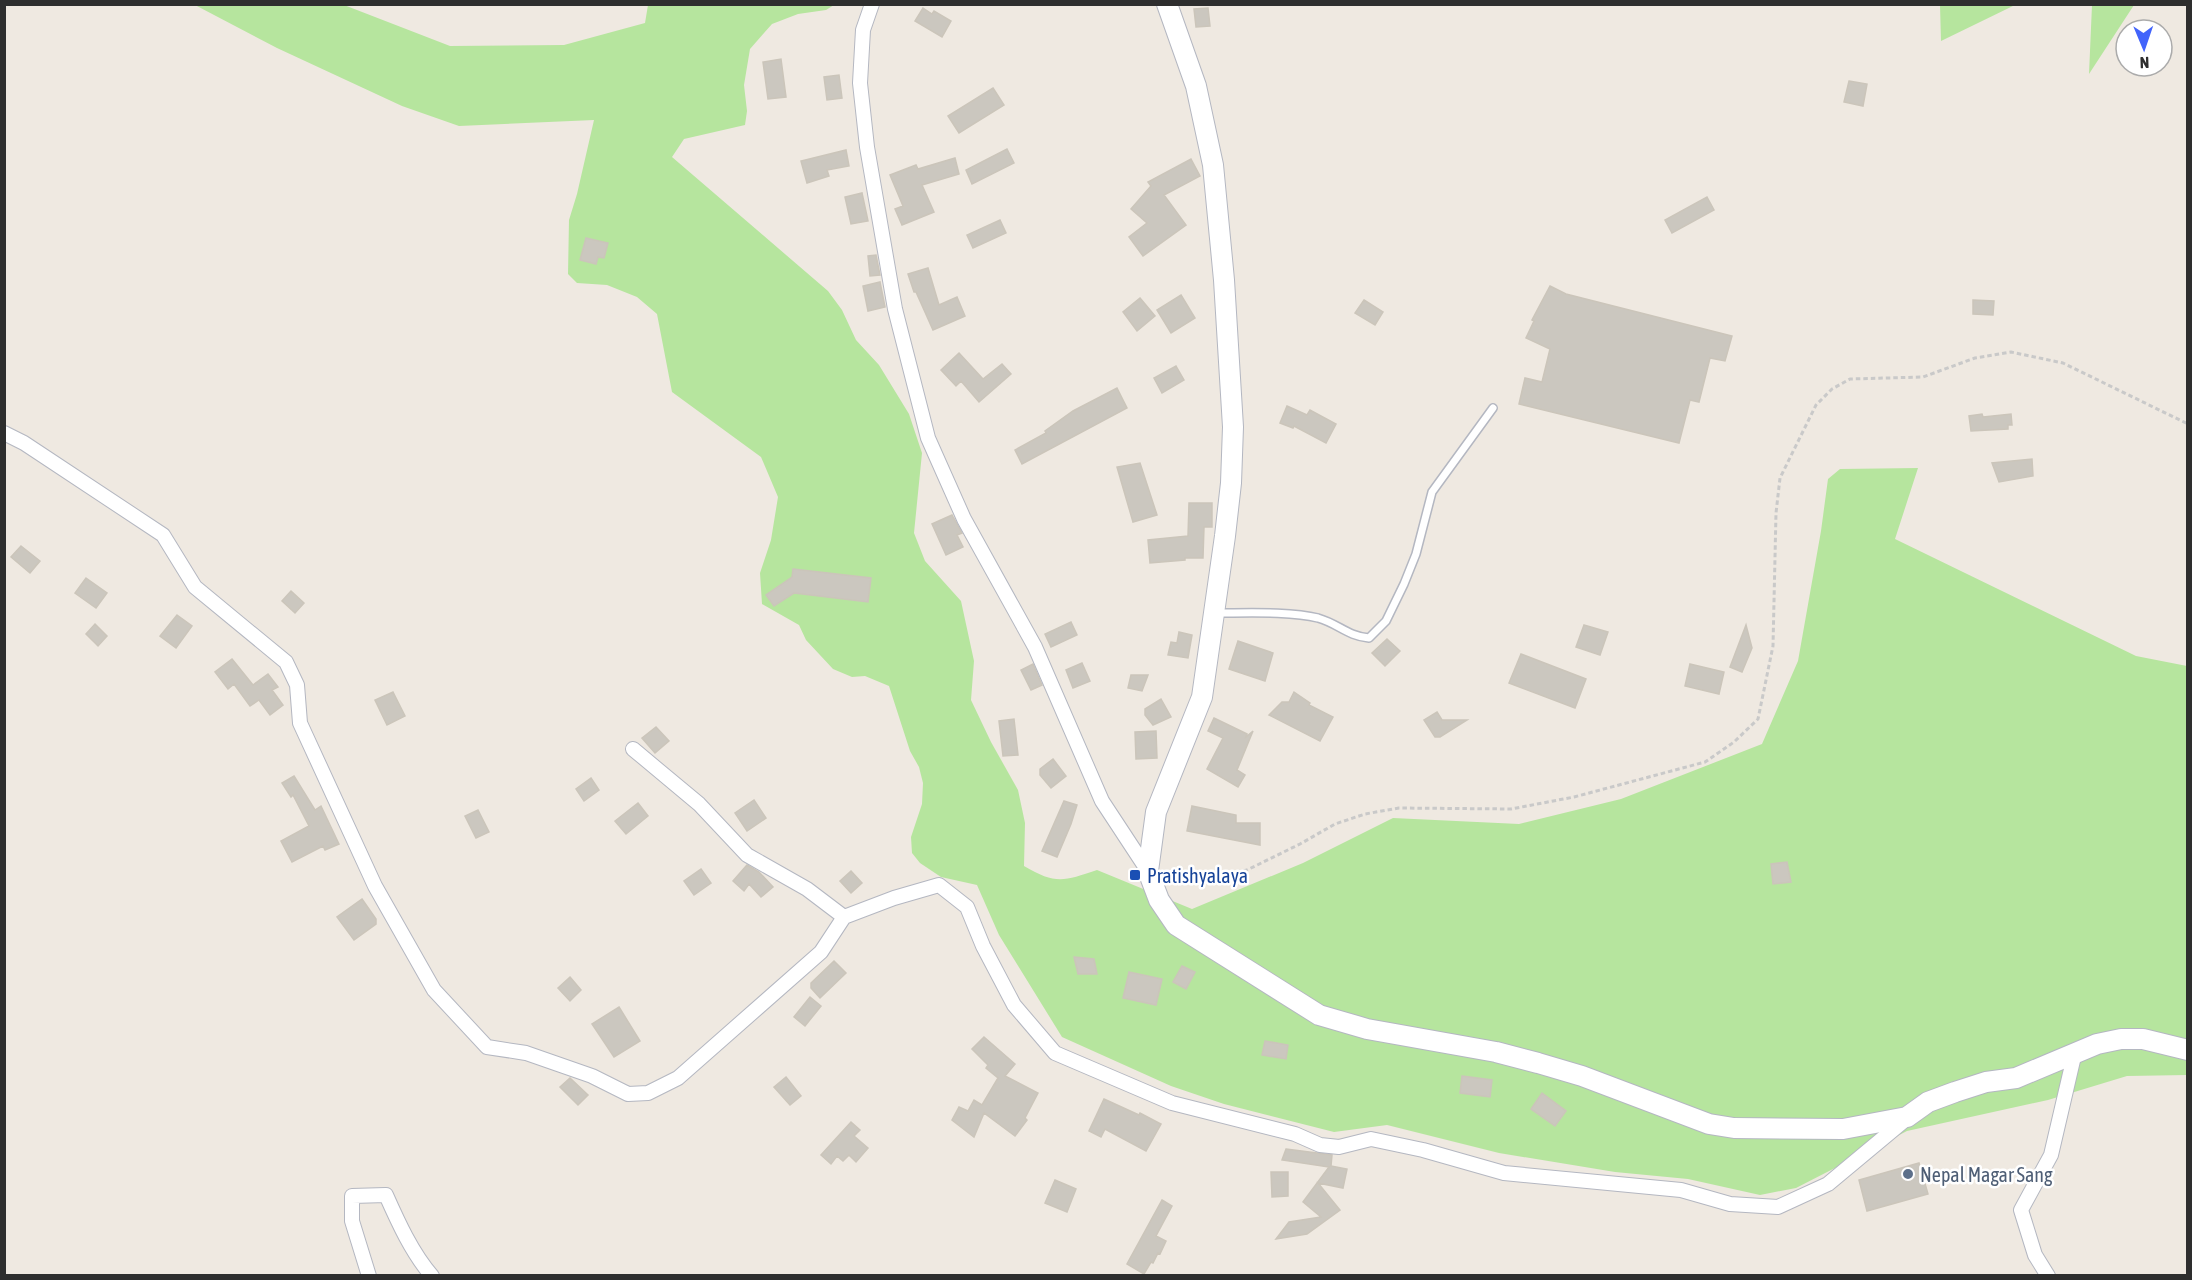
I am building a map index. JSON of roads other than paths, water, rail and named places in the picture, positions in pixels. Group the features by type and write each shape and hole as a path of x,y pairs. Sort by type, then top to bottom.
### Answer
{"main road":[{"path":"1167,4 1196,86 1213,165 1224,280 1233,427 1231,483 1202,697 1156,812 1149,875 1159,900 1176,926 1319,1015 1367,1029 1496,1052 1538,1063 1582,1076 1709,1124 1734,1128 1843,1129 1907,1117 1928,1102 1955,1092 1986,1082 2016,1078 2097,1044 2121,1039 2143,1039 2187,1050"}],"street":[{"path":"872,4 863,30 860,83 867,147 895,309 928,438 964,519 1035,647 1102,801 1149,875"},
{"path":"4,433 24,443 163,535 195,587 286,662 297,685 300,723 375,886 434,990 488,1047 526,1053 592,1076 628,1094 648,1093 678,1078 821,952 844,917 894,898 939,885 967,907 983,946 1014,1005 1055,1053 1172,1103 1295,1134 1320,1145 1339,1147 1371,1139 1423,1150 1504,1173 1681,1190 1730,1204 1778,1207 1828,1184 1907,1117"},
{"path":"633,749 699,804 747,855 807,889 844,917"},
{"path":"2048,1275 2035,1255 2021,1210 2051,1155 2076,1052"},
{"path":"369,1275 352,1221 352,1196 387,1195 395,1215 424,1266 432,1275"}],"lane":[{"path":"1215,613 1282,614 1316,618 1337,625 1344,632 1355,637 1369,638 1386,621 1404,584 1416,554 1432,492 1493,408"}],"place":[{"name":"Pratishyalaya","path":"1135,875"},
{"name":"Nepal Magar Sang","path":"1908,1174"}]}
